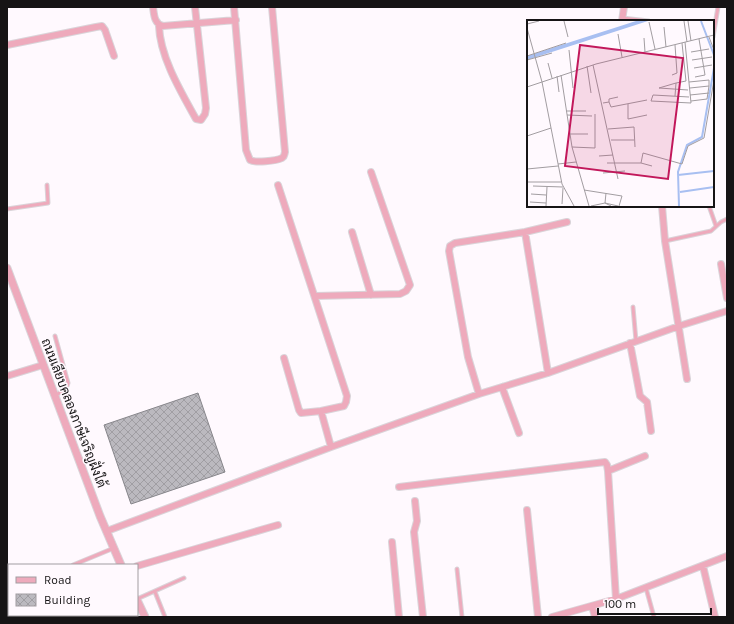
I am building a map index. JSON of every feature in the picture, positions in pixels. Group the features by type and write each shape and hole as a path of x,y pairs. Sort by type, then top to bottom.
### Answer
{"street":[{"path":"153,7 156,22 159,26 161,43 167,61 192,113 198,120 203,118 206,108 195,7"},
{"path":"234,7 246,150 248,156 253,162 280,159 284,156 286,148 272,7"},
{"path":"622,20 624,7"},
{"path":"159,26 236,20"},
{"path":"7,45 102,26 105,30 114,56"},
{"path":"315,296 400,294 406,291 410,285 371,172"},
{"path":"278,184 347,396 344,406 322,411 301,413 284,358"},
{"path":"662,207 665,241 686,379"},
{"path":"479,394 468,357 450,246 455,243 525,232 566,222"},
{"path":"352,232 371,295"},
{"path":"525,232 548,373"},
{"path":"721,264 727,298"},
{"name":"ถนนเลียบคลองภาษีเจริญฝั่งใต้","path":"7,268 54,396 121,564"},
{"path":"107,532 331,447 479,394 548,373 678,326 727,312"},
{"path":"633,342 640,396 647,402 651,431"},
{"path":"7,376 43,365"},
{"path":"502,387 519,433"},
{"path":"322,411 331,447"},
{"path":"608,471 645,456"},
{"path":"399,487 604,462 607,465 608,471 616,599"},
{"path":"415,501 417,521 414,532 423,617"},
{"path":"527,510 538,617"},
{"path":"138,566 278,525"},
{"path":"392,542 399,617"},
{"path":"552,617 616,599 727,556"},
{"path":"703,566 715,617"},
{"path":"138,601 145,617"},
{"path":"592,606 595,617"}],"lane":[{"path":"714,31 718,7"},
{"path":"7,210 48,203 47,185"},
{"path":"709,207 716,226"},
{"path":"665,241 711,231 727,218"},
{"path":"633,307 633,342"},
{"path":"54,396 66,389 68,383 55,336"},
{"path":"75,564 114,548"},
{"path":"458,569 462,617"},
{"path":"138,599 184,578"},
{"path":"646,588 654,617"},
{"path":"155,592 165,617"}],"building":[{"path":"198,393 225,472 131,504 104,425"}]}
